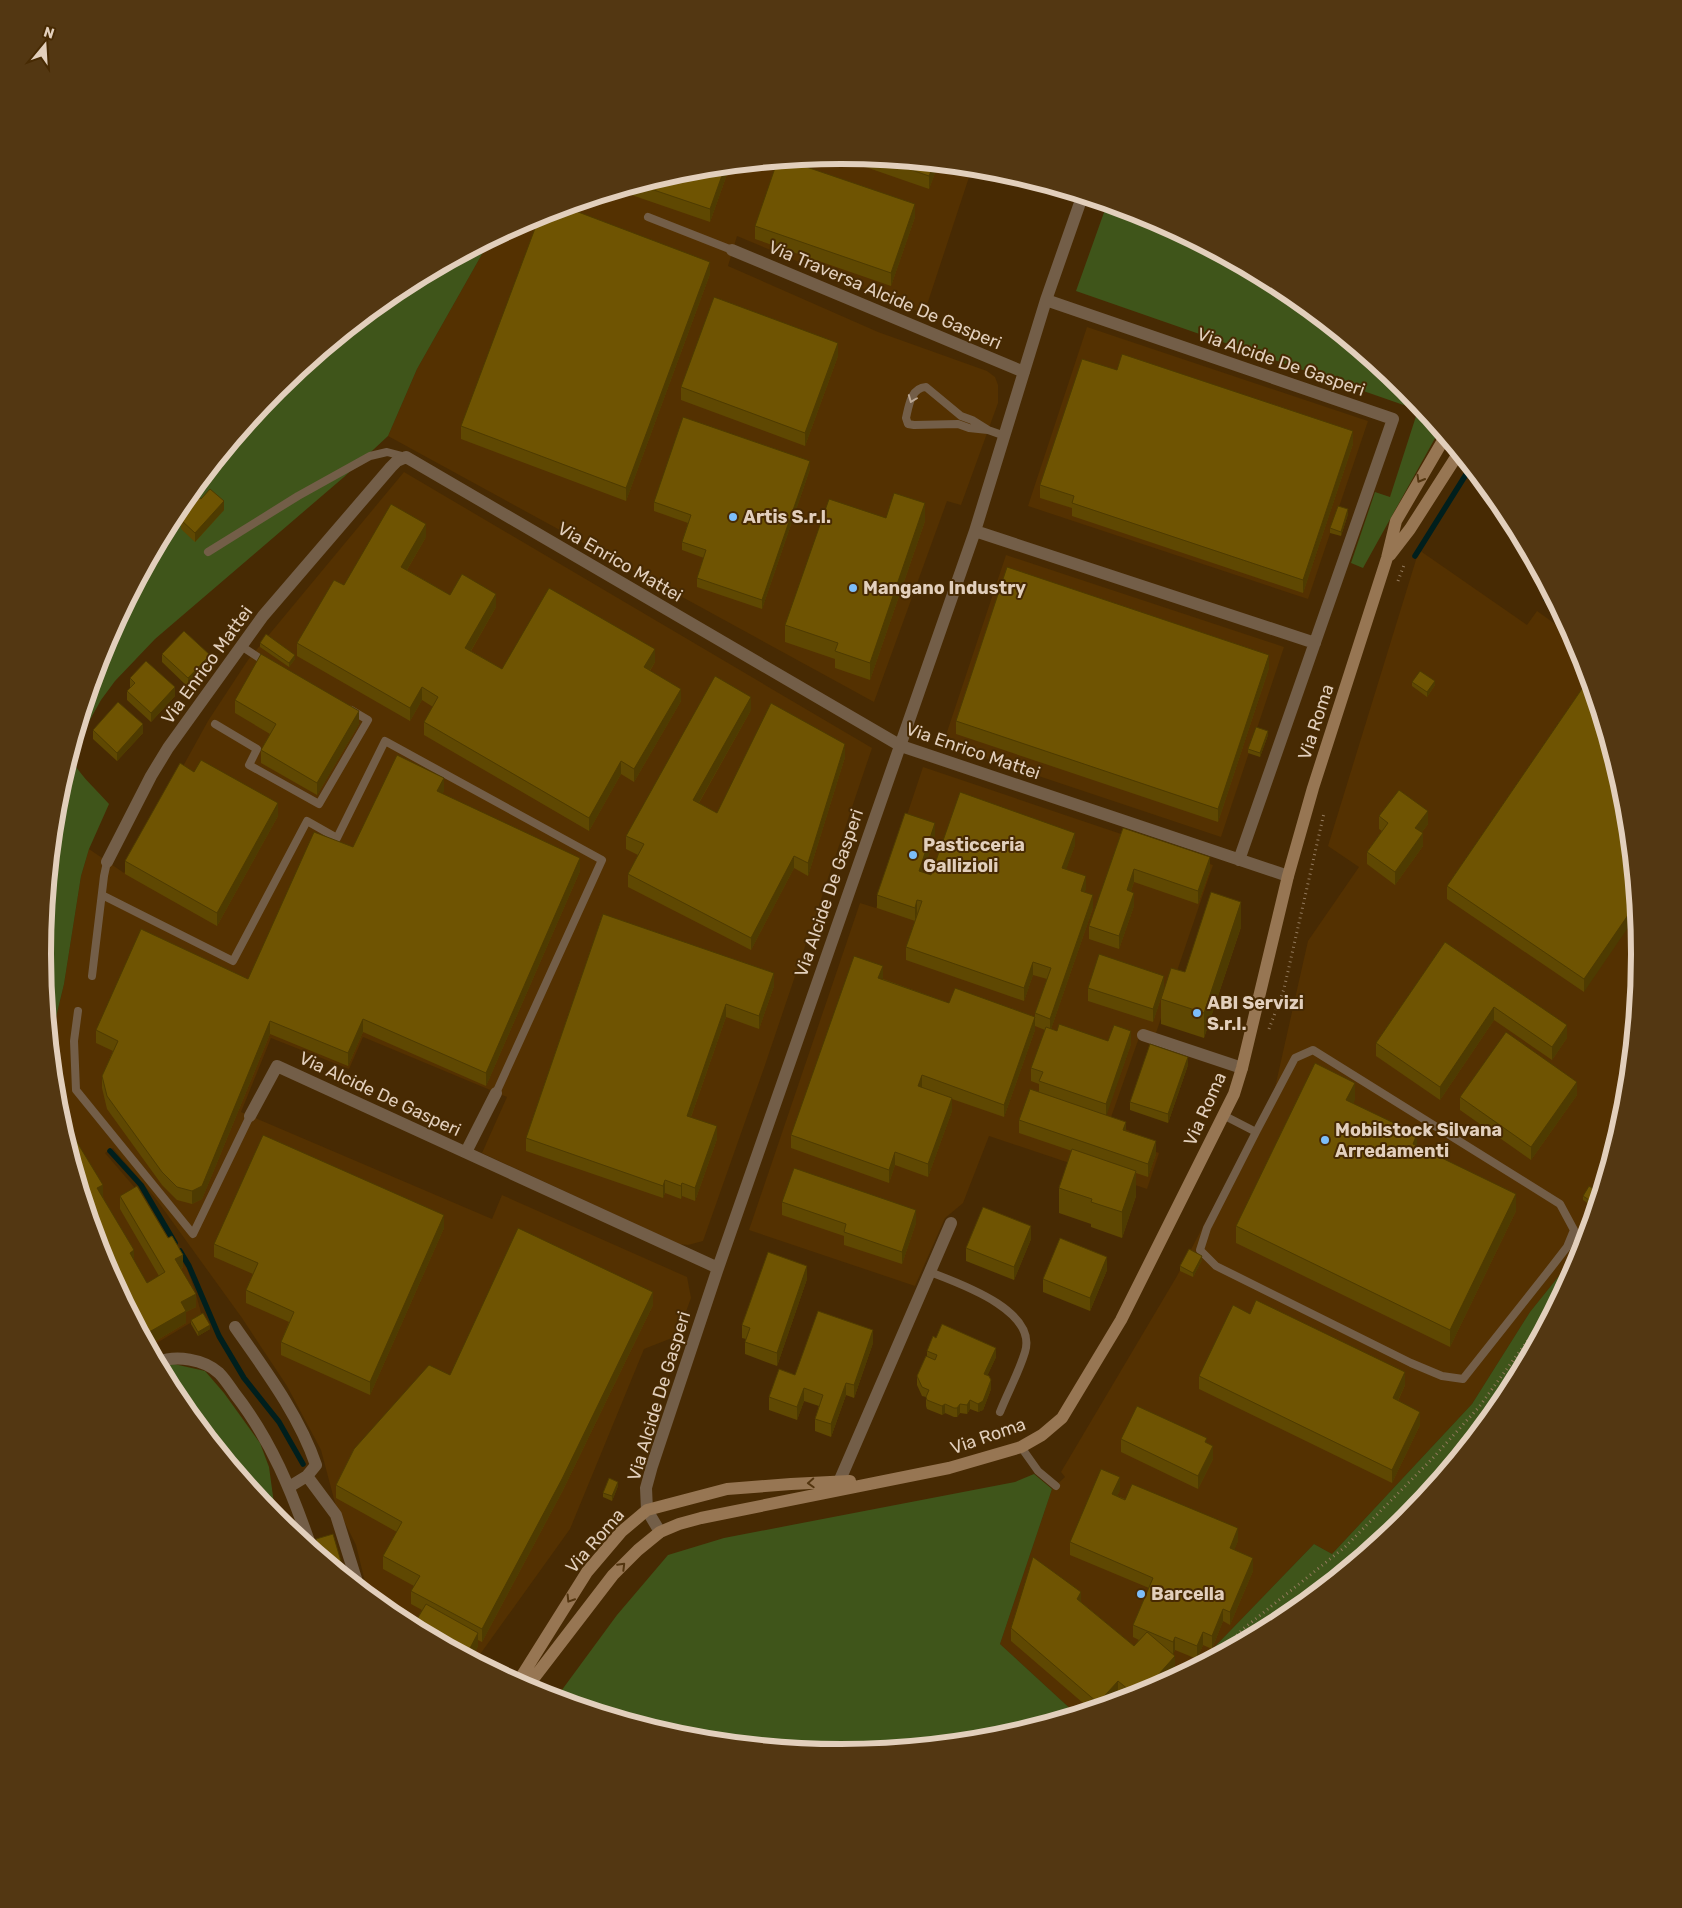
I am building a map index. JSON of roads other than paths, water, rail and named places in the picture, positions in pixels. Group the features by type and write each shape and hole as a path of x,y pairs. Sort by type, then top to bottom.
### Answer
{"street":[{"name":"Via Alcide De Gasperi","path":"647,1510 646,1488 652,1466 718,1268 975,531 1046,300 1080,202"},
{"name":"Via Traversa Alcide De Gasperi","path":"732,250 1024,372"},
{"name":"Via Alcide De Gasperi","path":"1046,300 1393,419 1239,860"},
{"name":"Via Roma","path":"532,1681 613,1575 638,1550 660,1532 701,1518 949,1468 1021,1446 1042,1435 1062,1418 1121,1320 1234,1094 1242,1068 1288,876 1313,788 1387,558 1396,522 1442,442"},
{"name":"Via Enrico Mattei","path":"107,862 151,776 168,748 263,616 391,467 397,461 406,457 901,746 1288,876"},
{"name":"Via Roma","path":"1387,558 1410,529 1456,458"},
{"path":"975,531 1315,643"},
{"path":"1143,1036 1242,1068"},
{"name":"Via Alcide De Gasperi","path":"250,1116 278,1066 718,1268"},
{"name":"Via Alcide De Gasperi","path":"466,1152 496,1093"},
{"path":"839,1482 951,1223"},
{"path":"235,1327 275,1385 310,1447 316,1465 307,1476 289,1487"},
{"path":"164,1360 178,1358 198,1362 218,1372 251,1415 274,1454 289,1487 307,1535"},
{"path":"307,1476 336,1515 356,1577"},
{"name":"Via Roma","path":"522,1676 588,1572 621,1532 647,1510 727,1489 895,1480"},
{"path":"647,1510 660,1532"}],"lane":[{"path":"648,217 732,250"},
{"path":"988,430 969,428 958,424 914,425 908,424 906,418 915,391 919,388 926,388 961,416 972,420 988,430 1005,436"},
{"path":"208,552 298,496 370,456 387,452 406,457"},
{"path":"241,646 277,669"},
{"path":"215,724 257,749 249,765 319,804 368,720 343,706"},
{"path":"102,894 233,960 307,821 337,838 385,740 602,860 496,1093"},
{"path":"92,976 107,862"},
{"path":"78,1011 74,1041 76,1090 192,1234 250,1116"},
{"path":"1313,1050 1560,1204 1574,1230 1567,1247 1462,1379 1442,1376 1411,1363 1216,1266 1200,1250 1207,1228 1256,1132 1295,1058 1313,1050"},
{"path":"1223,1115 1256,1132"},
{"path":"930,1272 978,1291 1001,1306 1016,1320 1026,1335 1026,1350 1000,1412"},
{"path":"1021,1446 1038,1471 1056,1486"}],"waterway":[{"path":"1415,556 1467,472"},
{"path":"110,1151 141,1185 175,1243"},
{"path":"180,1251 189,1266 219,1336 244,1378 279,1422 303,1464"}],"place":[{"name":"Artis S.r.l.","path":"733,517"},
{"name":"Mangano Industry","path":"853,588"},
{"name":"Pasticceria Gallizioli","path":"913,855"},
{"name":"ABI Servizi S.r.l.","path":"1197,1013"},
{"name":"Mobilstock Silvana Arredamenti","path":"1325,1140"},
{"name":"Barcella","path":"1141,1594"}]}
